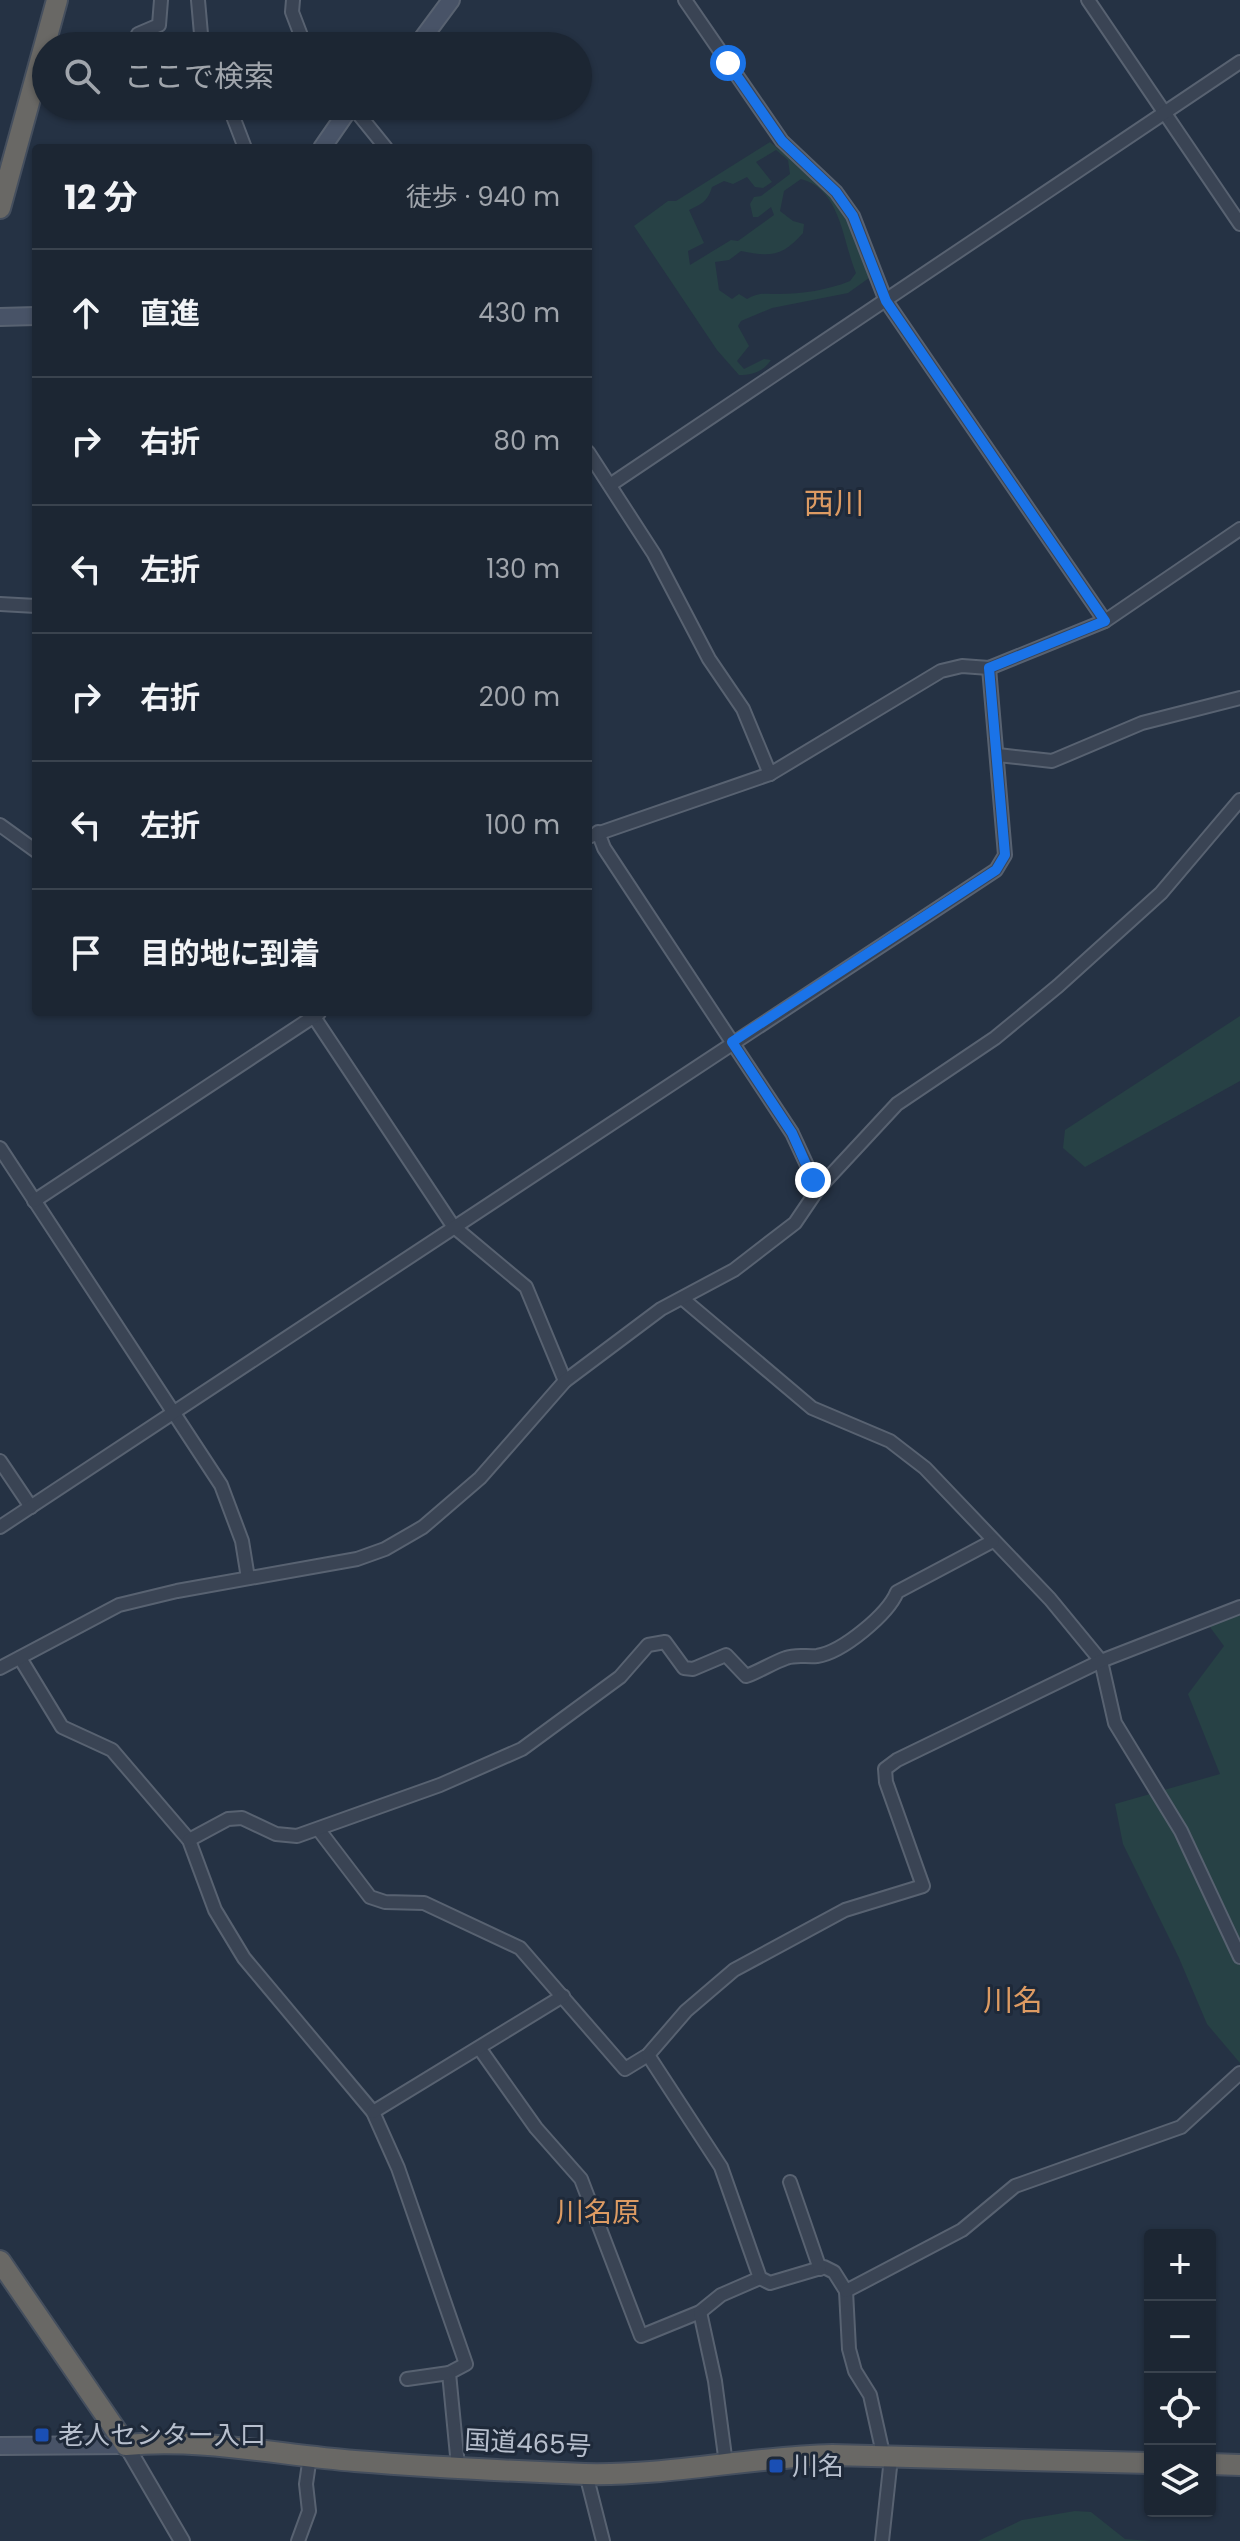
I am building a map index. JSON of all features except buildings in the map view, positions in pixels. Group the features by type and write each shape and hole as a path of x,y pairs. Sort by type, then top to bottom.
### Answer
{"highway":[{"path":"52,32 57,0"},
{"path":"0,208 32,104"},
{"path":"0,2261 126,2445"},
{"name":"国道465号","path":"126,2445 213,2445 310,2456 586,2474 644,2473 791,2456 1144,2463"},
{"path":"1216,2464 1240,2465"}],"main road":[{"path":"427,32 451,0"},
{"path":"325,144 342,120"},
{"path":"0,317 32,316"},
{"path":"0,2446 126,2445"}],"street":[{"path":"143,32 159,25 161,0"},
{"path":"198,0 201,32"},
{"path":"293,0 292,12 300,32"},
{"path":"685,0 782,141 836,192 853,216 886,301 1105,621"},
{"path":"1088,0 1240,224"},
{"path":"610,485 1240,62"},
{"path":"234,120 243,144"},
{"path":"363,120 383,144"},
{"path":"592,458 654,554 709,659 743,709 770,774"},
{"path":"818,1189 792,1133 593,835 770,774 941,671 962,666 989,668 1105,621 1240,529"},
{"path":"0,604 32,606"},
{"path":"0,1527 996,870 1005,855 989,668"},
{"path":"998,755 1052,761 1142,723 1240,698"},
{"path":"0,1668 119,1605 357,1559 385,1549 423,1527 480,1478 565,1381 661,1309 734,1270 795,1223 818,1189 897,1104 995,1038 1161,893 1240,800"},
{"path":"0,825 32,848"},
{"path":"34,1201 314,1016"},
{"path":"318,1016 453,1226 526,1287 565,1381"},
{"path":"0,1148 221,1485 242,1541 248,1578"},
{"path":"683,1299 812,1408 890,1441 925,1468 1050,1599 1101,1661 1115,1723 1181,1831 1240,1957"},
{"path":"0,1461 31,1507"},
{"path":"189,1840 228,1819 242,1818 276,1834 297,1836 440,1785 522,1749 552,1725 595,1698 620,1677 648,1645 657,1641 665,1642 684,1668 693,1669 726,1655 746,1676 788,1657 821,1656 864,1633 869,1621 892,1604 897,1592 993,1541"},
{"path":"319,1830 370,1897 385,1902 424,1903 520,1948 625,2069 648,2055 686,2011 734,1970 845,1910 923,1886 886,1782 885,1769 909,1753 1101,1661 1240,1607"},
{"path":"20,1658 62,1727 112,1750 189,1840 215,1910 244,1958 373,2112 398,2168 466,2364 449,2373 407,2379"},
{"path":"373,2112 563,1996"},
{"path":"480,2049 536,2128 581,2179 641,2336 700,2312 721,2295 760,2278"},
{"path":"648,2055 721,2167 760,2278 770,2283 820,2269 834,2272 846,2291 849,2349 855,2371 870,2395 887,2458 882,2541"},
{"path":"846,2291 962,2230 1015,2186 1181,2127 1240,2073"},
{"path":"790,2182 820,2269"},
{"path":"700,2312 715,2381 726,2464"},
{"path":"449,2373 458,2466"},
{"path":"126,2445 182,2541"},
{"path":"298,2541 309,2511 306,2484 310,2456"},
{"path":"586,2474 603,2541"}],"green space":[{"path":"770,142 836,195 851,220 869,278 848,293 772,308 741,321 738,326 749,346 737,361 744,369 764,359 771,360 757,372 739,375 717,350 634,226 668,201 676,201","holes":["776,150 788,160 790,174 761,196 754,197 750,204 753,217 758,217 771,207 774,215 738,241 731,240 690,265 688,251 704,243 689,210 704,202 712,187 724,181 733,184 747,177 755,187 763,188 772,182 756,162","801,179 814,185 833,205 856,273 850,281 824,289 762,294 747,299 739,294 732,299 719,290 715,262 729,260 741,251 768,254 789,247 803,233 804,224 793,221 780,211 784,191"]},
{"path":"1240,1016 1240,1081 1085,1167 1063,1148 1065,1130"},
{"path":"1240,1609 1240,2063 1207,2024 1179,1958 1123,1844 1115,1804 1220,1774 1188,1694 1224,1646 1207,1623"},
{"path":"1075,2511 1091,2512 1125,2539 1151,2541 978,2541 1022,2520"}],"place":[{"name":"老人センター入口","path":"42,2435"},
{"name":"川名","path":"776,2466"}],"district":[{"name":"西川","path":"834,503"},
{"name":"川名","path":"1013,2000"},
{"name":"川名原","path":"598,2212"}],"route":[{"path":"728,63 782,141 836,192 853,216 870,252 882,295 1105,621 989,668 1005,855 996,870 732,1042 792,1133 813,1180"}]}
